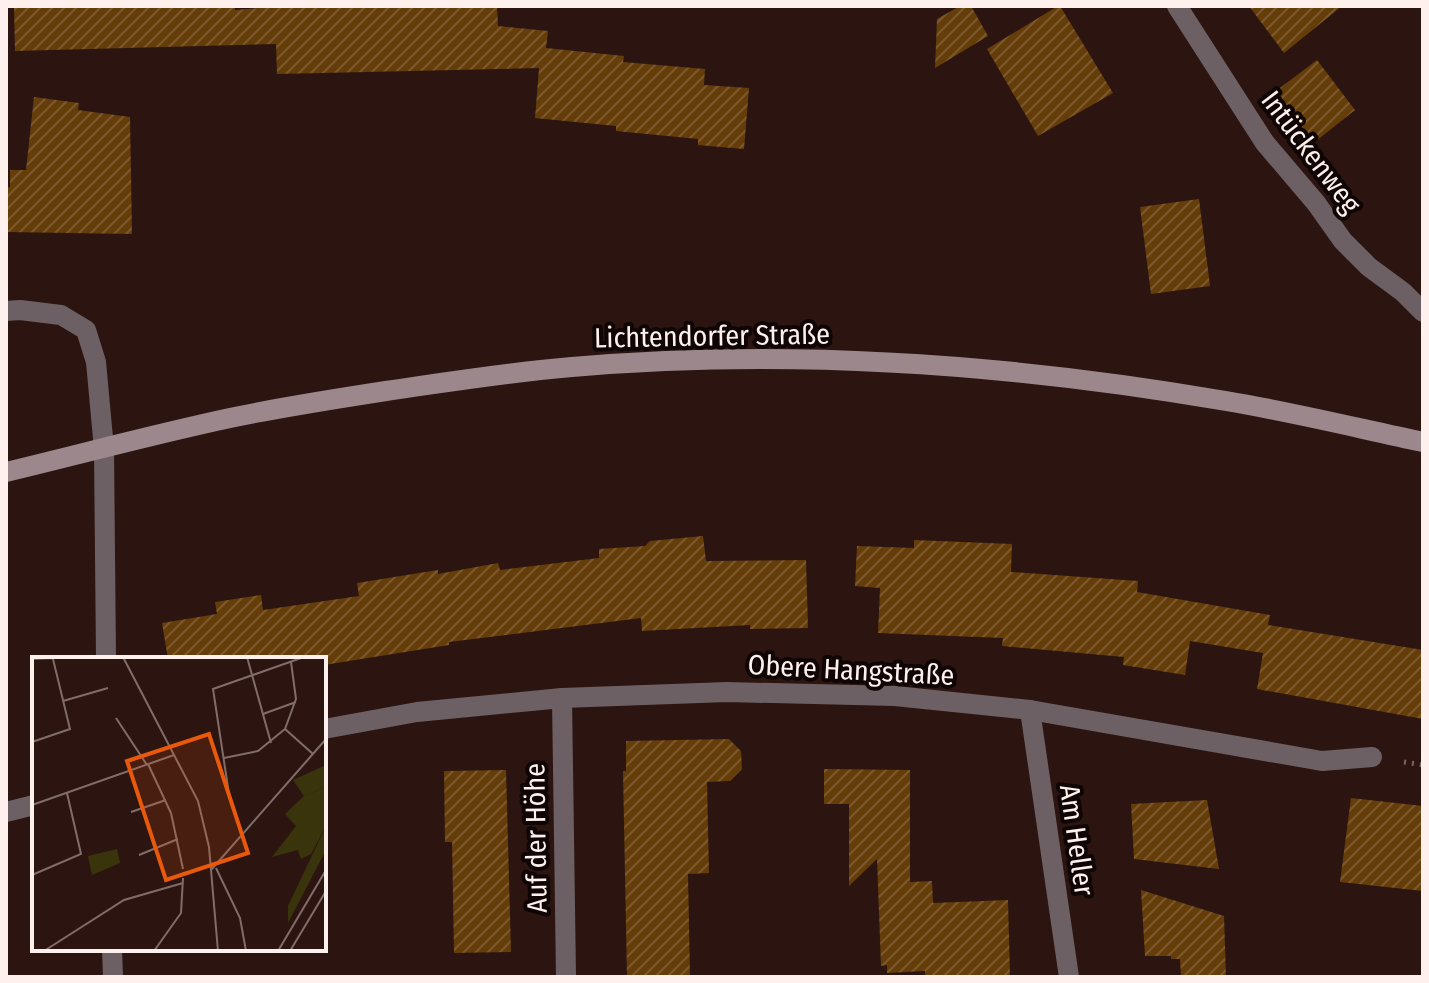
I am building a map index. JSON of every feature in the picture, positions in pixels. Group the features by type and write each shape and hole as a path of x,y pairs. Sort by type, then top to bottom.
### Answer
{"main road":[{"name":"Lichtendorfer Straße","path":"6,472 231,418 342,398 572,367 686,360 827,360 955,367 1094,381 1228,401 1423,442"}],"street":[{"name":"Intückenweg","path":"1177,6 1265,143 1316,203 1343,241 1423,312"},
{"path":"6,311 61,315 86,330 96,362 104,449 106,657"},
{"name":"Obere Hangstraße","path":"326,729 417,712 562,698 727,692 880,695 1030,710 1322,761 1372,757"},
{"name":"Auf der Höhe","path":"562,698 566,977"},
{"name":"Am Heller","path":"1030,710 1069,977"},
{"path":"6,812 32,806"},
{"path":"112,951 113,977"}],"path":[{"path":"1394,760 1423,765"}],"building":[{"path":"14,6 235,6 235,10 286,6 497,6 498,26 548,31 546,48 624,56 623,62 705,69 704,85 749,88 744,149 698,145 698,139 616,131 616,126 535,118 539,68 277,74 276,44 15,51"},
{"path":"960,6 971,6 988,36 935,68 937,19"},
{"path":"1058,6 1113,93 1038,136 987,49"},
{"path":"1249,6 1342,6 1284,53"},
{"path":"1317,60 1355,110 1311,145 1272,94"},
{"path":"34,97 79,103 78,110 130,117 132,234 6,232 6,188 10,187 10,170 26,170"},
{"path":"1199,199 1210,286 1151,294 1140,207"},
{"path":"703,536 706,561 806,560 808,628 750,629 750,625 642,631 641,618 449,642 449,645 326,665 326,657 168,657 162,623 217,614 215,602 261,595 263,610 359,596 357,583 438,570 438,574 498,563 500,570 599,558 599,549 645,546 650,541"},
{"path":"914,540 1012,544 1011,572 1138,581 1137,592 1270,615 1268,625 1423,650 1423,719 1257,689 1263,653 1190,641 1185,675 1123,665 1124,657 1002,646 1003,638 878,633 880,588 855,586 857,546 914,548"},
{"path":"729,739 741,751 742,769 730,781 707,782 709,873 688,874 690,977 627,977 623,771 626,771 626,741"},
{"path":"824,769 910,770 910,882 932,881 933,903 1008,900 1010,977 925,977 925,971 887,973 887,965 881,966 877,859 849,886 849,804 824,804"},
{"path":"506,770 511,952 454,953 452,842 445,842 444,771"},
{"path":"1351,798 1423,806 1423,891 1340,882"},
{"path":"1207,800 1219,869 1134,859 1131,804"},
{"path":"1141,890 1224,916 1226,977 1181,977 1180,959 1145,956"}]}
